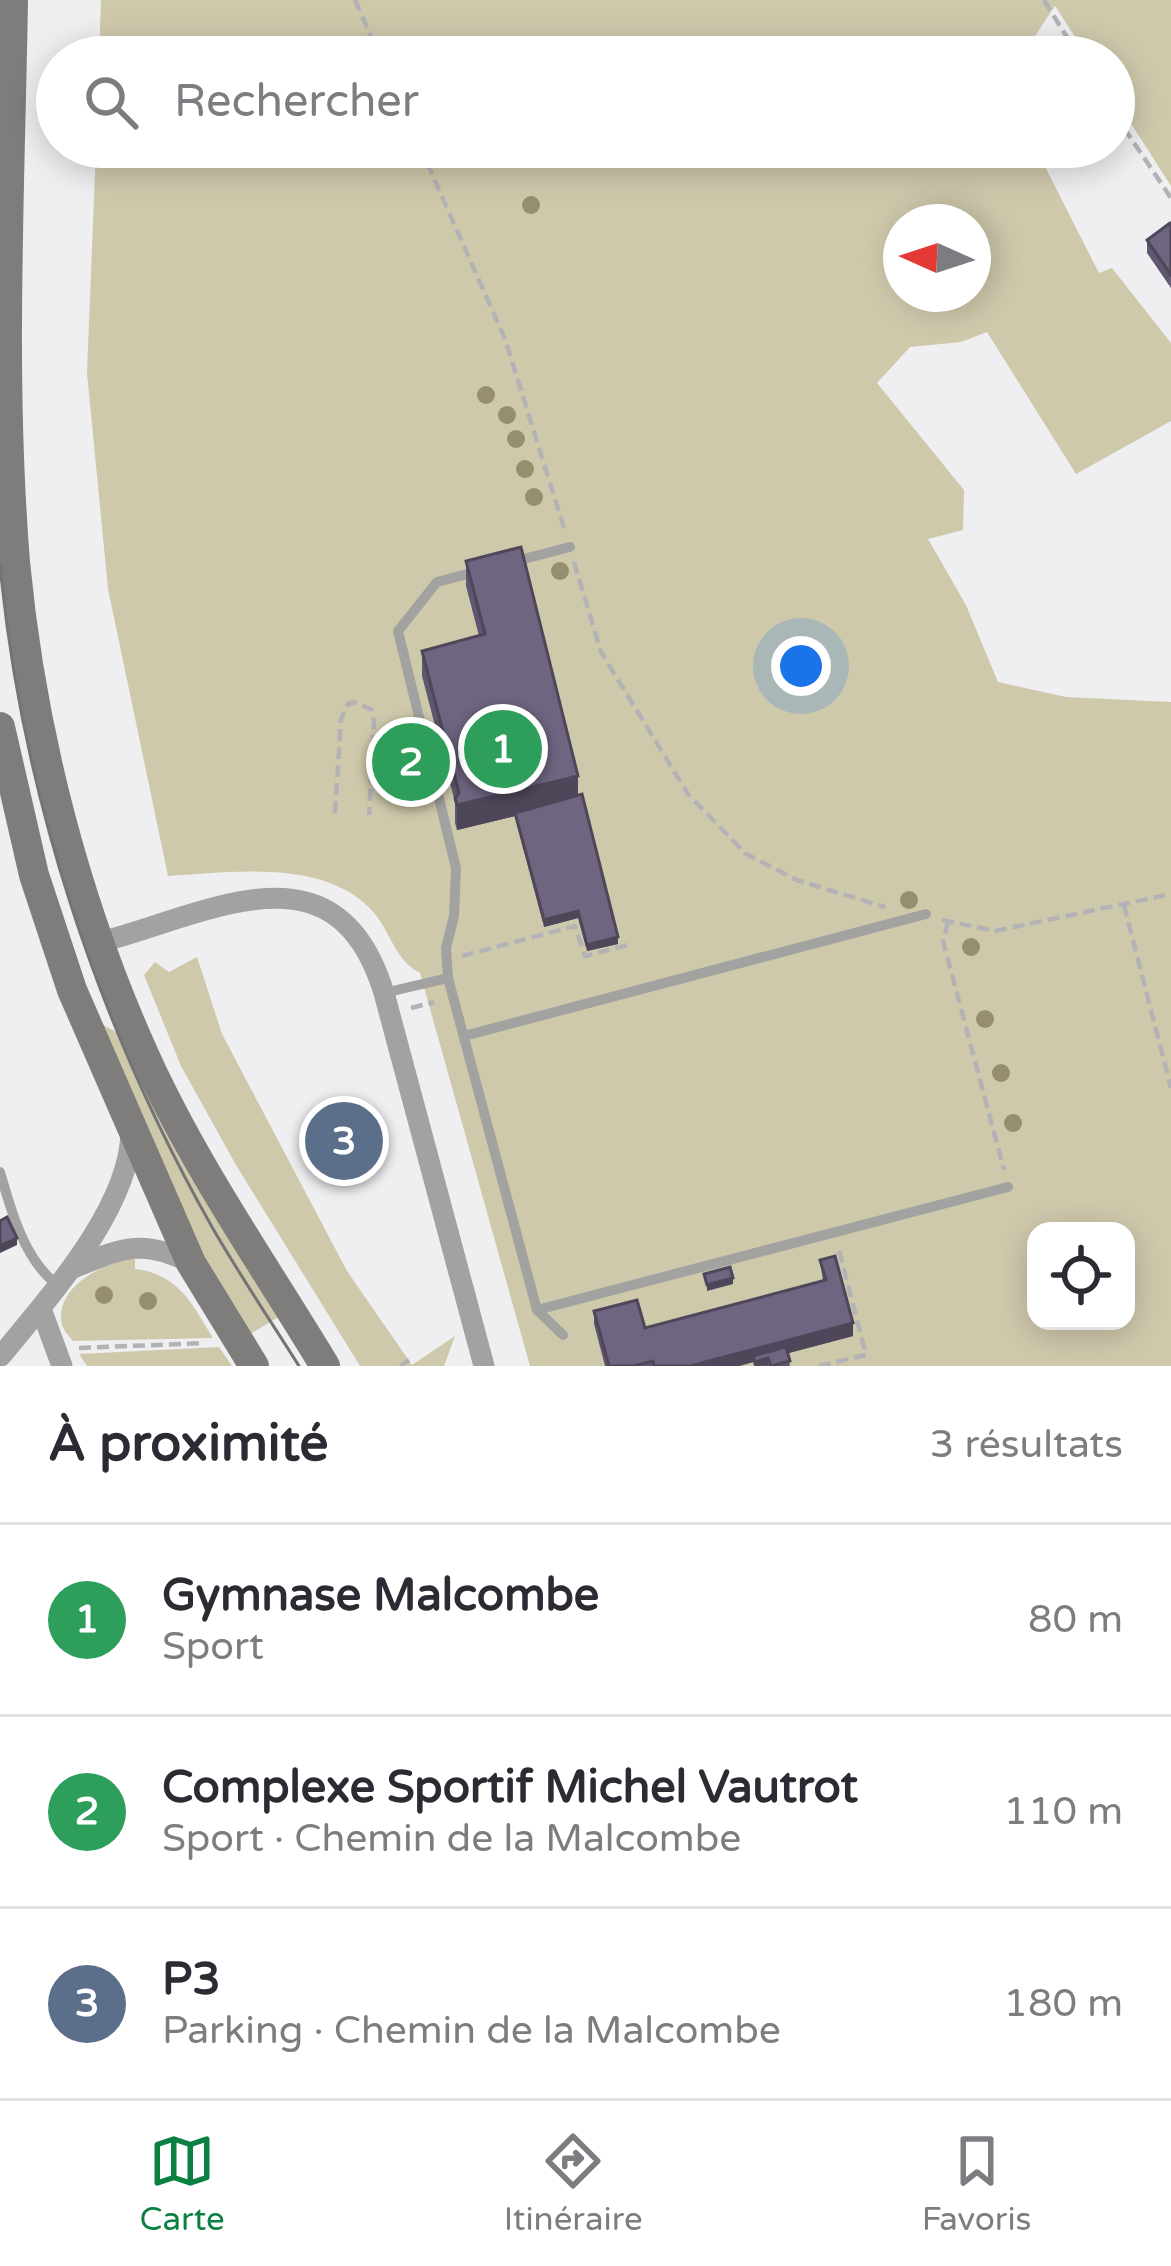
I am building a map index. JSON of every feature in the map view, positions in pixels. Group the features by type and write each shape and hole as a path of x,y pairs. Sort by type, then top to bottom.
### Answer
{"main road":[{"path":"13,0 7,354 15,562 44,747 74,864 147,1060 206,1173 326,1366"},
{"path":"0,727 34,875 72,990 191,1263 254,1366"}],"street":[{"path":"101,943 263,897 303,900 334,913 362,938 384,993 484,1366"},
{"path":"16,1366 0,1356 65,1277 120,1185 130,1156 131,1132"},
{"path":"65,1277 116,1251 144,1246 166,1250 191,1263"},
{"path":"41,1310 66,1357"}],"lane":[{"path":"509,563 570,547"},
{"path":"491,568 436,582 398,631 456,868 448,978 537,1310 563,1335"},
{"path":"464,1036 926,914"},
{"path":"384,993 448,978"},
{"path":"0,1172 42,1274 65,1277"},
{"path":"537,1310 1008,1187"}],"path":[{"path":"355,0 371,36"},
{"path":"1044,0 1066,36"},
{"path":"1135,144 1171,198"},
{"path":"429,168 505,339 601,652 688,794 746,854 797,880 897,911 995,931 1171,894"},
{"path":"335,813 341,719 348,704 355,702 372,710 374,722 369,815"},
{"path":"1124,905 1171,1088"},
{"path":"948,922 944,941 1008,1187"},
{"path":"446,960 575,926 585,956 632,944"},
{"path":"405,1010 453,997"},
{"path":"819,1366 866,1355 835,1233"},
{"path":"66,1357 225,1342"},
{"path":"400,1366 409,1360"}],"shaded area":[{"path":"101,0 1171,0 1171,186 1135,130 1135,36 1074,36 1055,6 1035,36 100,36"},
{"path":"95,168 1046,168 1099,273 1112,268 1171,343 1171,421 1076,474 987,332 961,342 910,347 877,383 964,490 963,530 928,539 966,605 998,682 1066,697 1171,702 1171,1366 530,1366 420,973 399,954 375,914 356,896 332,884 279,873 168,876 108,589 87,373"},
{"path":"197,957 222,1034 347,1271 412,1365 455,1336 444,1366 360,1366 236,1165 181,1066 144,975 155,962 169,972"},
{"path":"92,1019 131,1040 285,1313 247,1336 210,1280"},
{"path":"135,1258 135,1269 163,1277 183,1293 213,1338 73,1341 62,1325 61,1311 74,1287 97,1270"},
{"path":"219,1347 232,1366 87,1366 79,1354"}],"building":[{"path":"1171,223 1171,275 1147,240"},
{"path":"521,547 578,776 457,805 459,793 422,651 485,634 466,561"},
{"path":"582,794 618,937 587,945 578,911 544,920 515,813"},
{"path":"7,1217 17,1238 0,1246 0,1221"},
{"path":"835,1256 853,1323 690,1366 654,1366 653,1361 609,1366 594,1311 637,1300 645,1328 826,1280 820,1260"},
{"path":"730,1267 733,1278 707,1285 704,1274"},
{"path":"786,1347 790,1361 771,1366 768,1358 755,1362 753,1356"}],"tram line":[{"path":"0,565 26,737 47,823 101,990 171,1150 222,1245 299,1366"}],"place":[{"name":"Gymnase Malcombe","path":"503,749"},
{"name":"Complexe Sportif Michel Vautrot","path":"411,762"},
{"name":"P3","path":"344,1141"}]}
